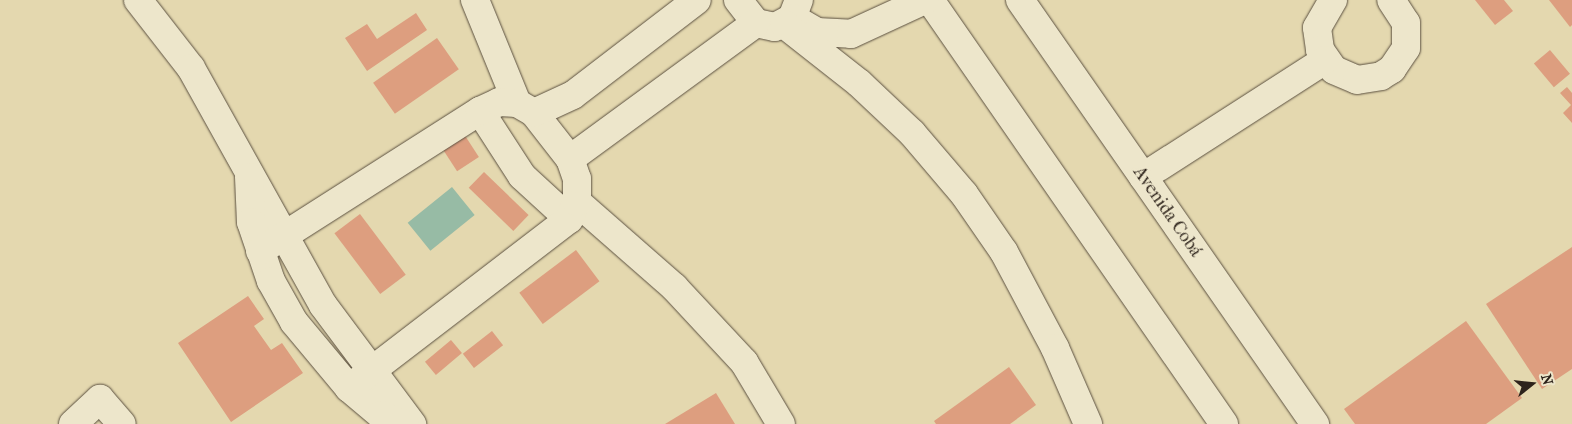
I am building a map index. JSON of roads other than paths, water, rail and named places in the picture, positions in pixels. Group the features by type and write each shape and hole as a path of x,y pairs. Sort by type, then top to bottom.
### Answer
{"street":[{"path":"138,0 191,68 323,305 372,368 412,424"},
{"path":"349,388 573,211 576,179 570,159 526,108 475,0"},
{"path":"260,251 285,238 480,111 500,102 526,108 573,95 697,0"},
{"path":"738,0 756,23 765,27 792,14"},
{"path":"792,14 817,32 833,35 851,34 882,10 925,0"},
{"path":"930,0 1224,424"},
{"name":"Avenida Cobá","path":"1020,0 1315,424"},
{"path":"1333,0 1317,28 1325,60 1344,76 1357,80 1381,76 1392,69 1403,54 1408,36 1401,11 1391,0"},
{"path":"792,14 859,83 906,127 964,194 1004,252 1055,348 1088,424"},
{"path":"570,159 756,23"},
{"path":"1143,177 1325,60"},
{"path":"480,111 522,176 573,211 674,287 737,355 781,424"},
{"path":"248,173 251,222 271,280 294,322 349,388 381,414 404,424"},
{"path":"73,424 100,399 122,424"}]}
